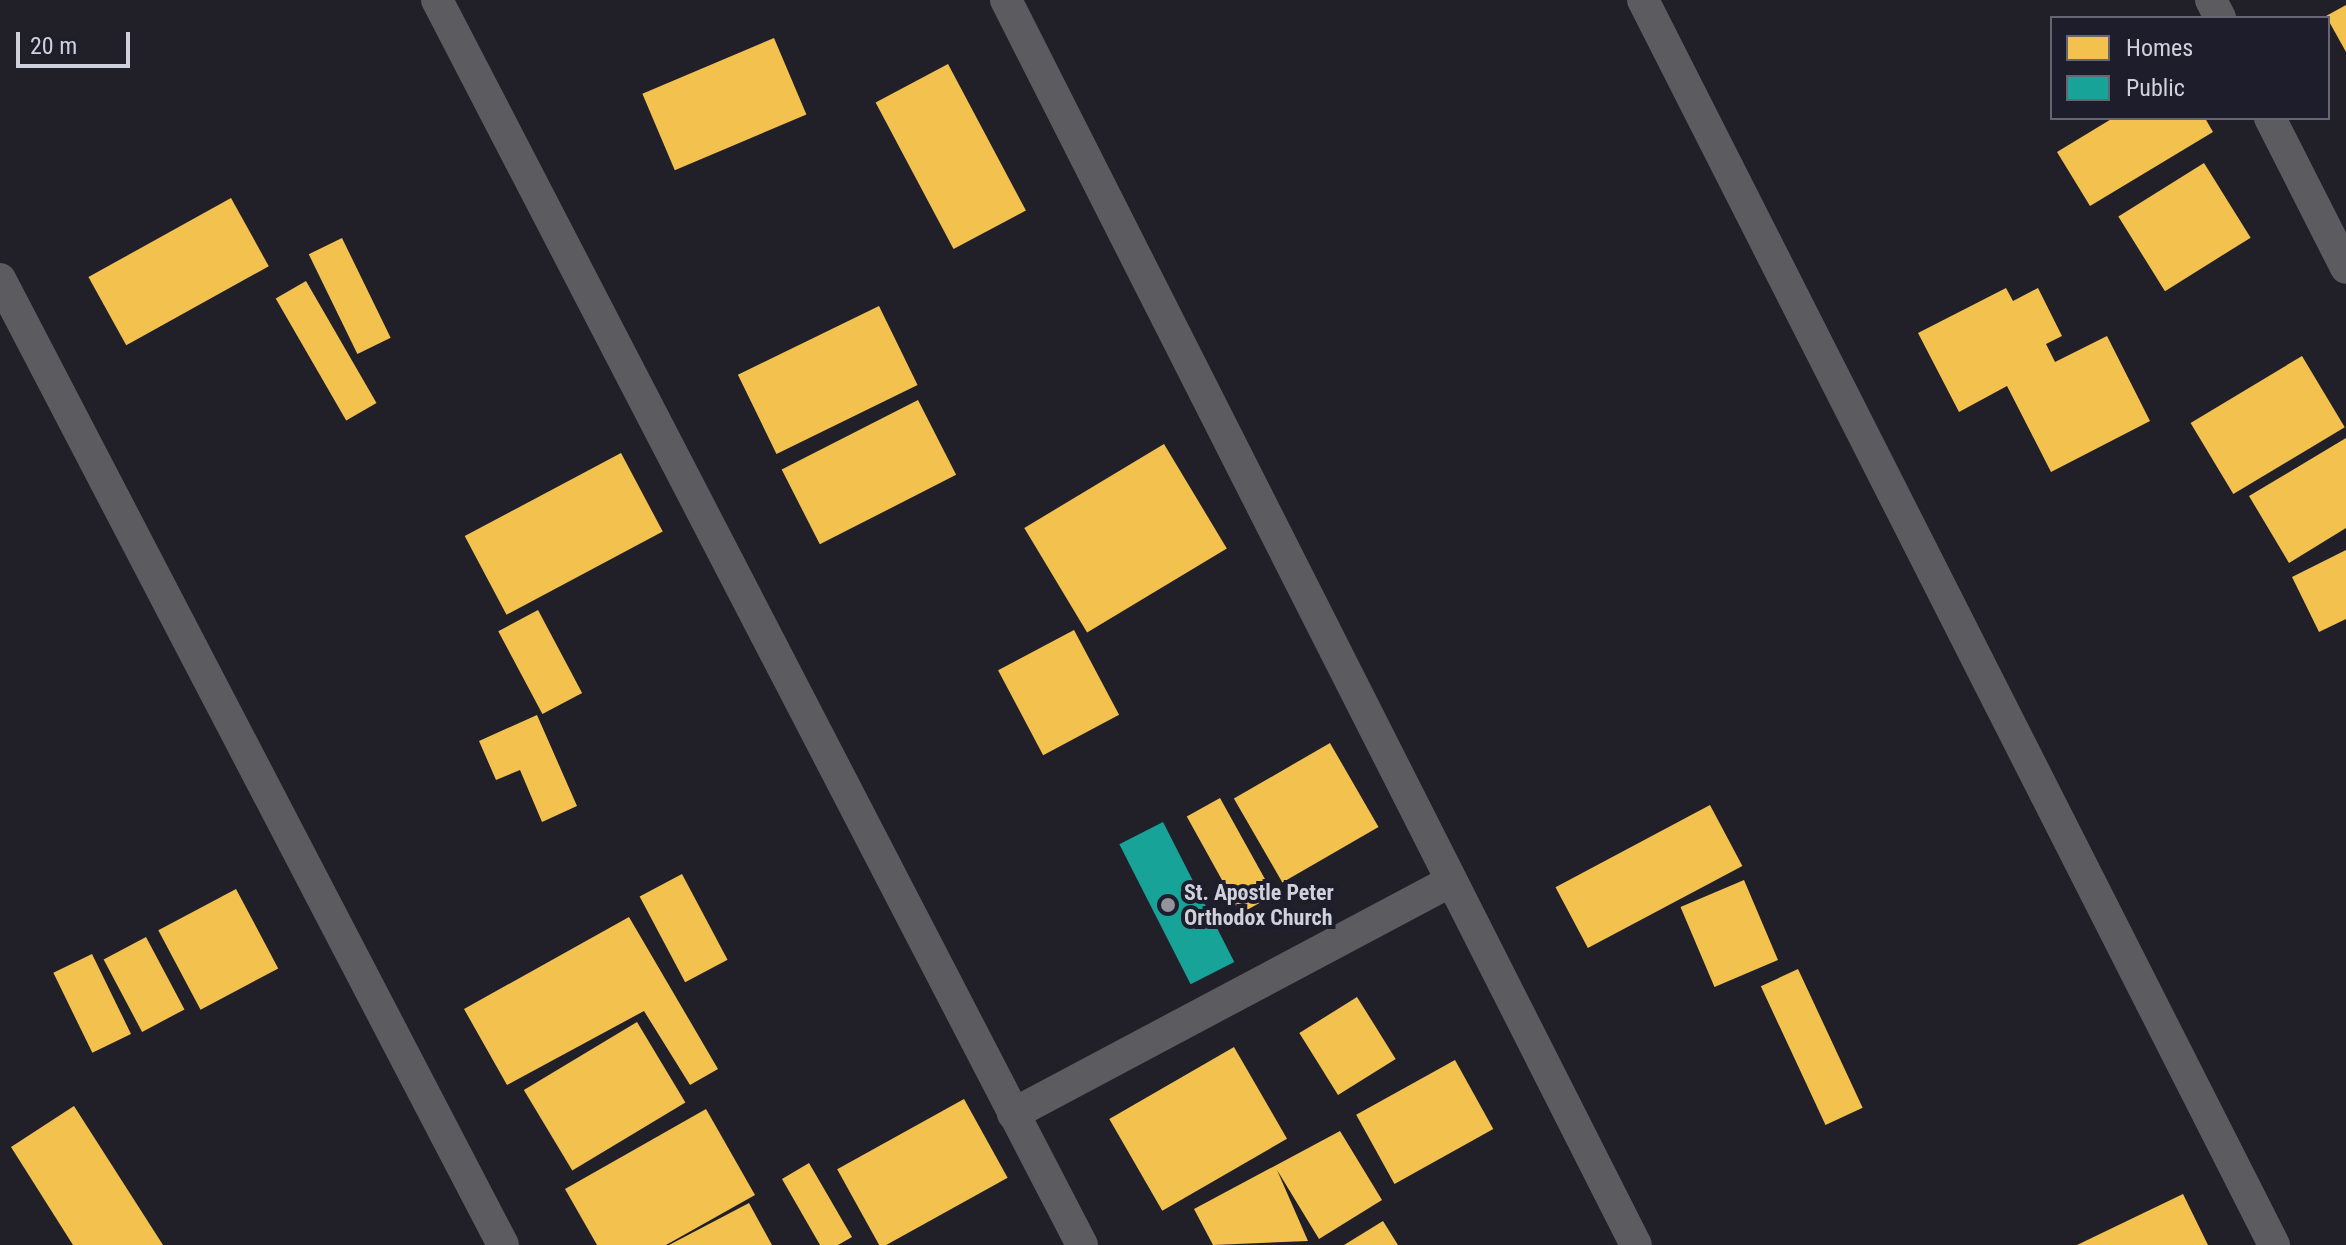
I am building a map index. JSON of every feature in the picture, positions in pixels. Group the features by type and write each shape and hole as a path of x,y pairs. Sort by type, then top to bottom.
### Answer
{"street":[{"path":"437,0 1082,1245"},
{"path":"1006,0 1636,1245"},
{"path":"1643,0 2274,1245"},
{"path":"2271,120 2346,268"},
{"path":"0,279 503,1245"},
{"path":"1013,1114 1450,882"}],"building: Homes":[{"path":"2346,5 2346,52 2330,23 2330,16 2326,16"},
{"path":"774,38 806,114 675,170 642,94"},
{"path":"948,64 1026,211 954,249 876,102"},
{"path":"2110,120 2206,120 2213,132 2090,206 2057,152"},
{"path":"2204,163 2251,238 2165,291 2118,217"},
{"path":"231,198 269,266 126,345 88,277"},
{"path":"342,238 391,338 357,354 309,254"},
{"path":"306,281 376,403 346,421 276,298"},
{"path":"2006,288 2013,301 2038,288 2062,336 2046,344 2055,362 2107,336 2150,421 2051,472 2007,386 1959,412 1918,333"},
{"path":"879,306 918,385 776,454 738,375"},
{"path":"2302,356 2345,427 2233,494 2191,423"},
{"path":"918,400 956,475 820,544 782,469"},
{"path":"2346,438 2346,528 2289,563 2249,496"},
{"path":"1164,444 1227,549 1087,633 1024,528"},
{"path":"621,453 663,532 507,615 465,536"},
{"path":"2346,550 2346,619 2319,632 2292,577"},
{"path":"538,610 582,693 542,714 498,631"},
{"path":"1074,630 1119,715 1043,755 998,670"},
{"path":"537,715 577,806 542,822 520,770 496,780 479,741"},
{"path":"1330,743 1378,827 1282,883 1234,799"},
{"path":"1220,798 1274,895 1241,914 1187,816"},
{"path":"1710,805 1742,866 1588,948 1555,887"},
{"path":"682,874 728,960 685,982 640,897"},
{"path":"1744,880 1778,960 1714,987 1680,907"},
{"path":"236,889 278,968 201,1010 158,930"},
{"path":"629,917 718,1069 690,1085 644,1011 507,1085 464,1009"},
{"path":"146,937 184,1009 142,1032 104,960"},
{"path":"92,954 131,1034 92,1053 53,973"},
{"path":"1798,969 1863,1108 1826,1125 1761,986"},
{"path":"1357,997 1396,1059 1338,1095 1299,1033"},
{"path":"637,1022 685,1103 572,1171 524,1090"},
{"path":"1234,1047 1287,1139 1162,1211 1109,1119"},
{"path":"1455,1060 1493,1129 1394,1184 1356,1115"},
{"path":"964,1099 1008,1178 886,1245 879,1245 837,1169"},
{"path":"74,1106 163,1245 73,1245 11,1147"},
{"path":"706,1109 755,1195 666,1245 597,1245 565,1189"},
{"path":"1340,1131 1382,1200 1319,1239 1277,1170 1308,1241 1213,1245 1194,1209"},
{"path":"809,1163 852,1237 838,1245 820,1245 782,1179"},
{"path":"2183,1194 2208,1245 2077,1245"},
{"path":"749,1203 772,1245 669,1245"},
{"path":"1383,1221 1398,1245 1344,1245"}],"building: Public":[{"path":"1163,822 1234,962 1191,984 1119,844"}],"place":[{"name":"St. Apostle Peter Orthodox Church","path":"1168,905"}]}
